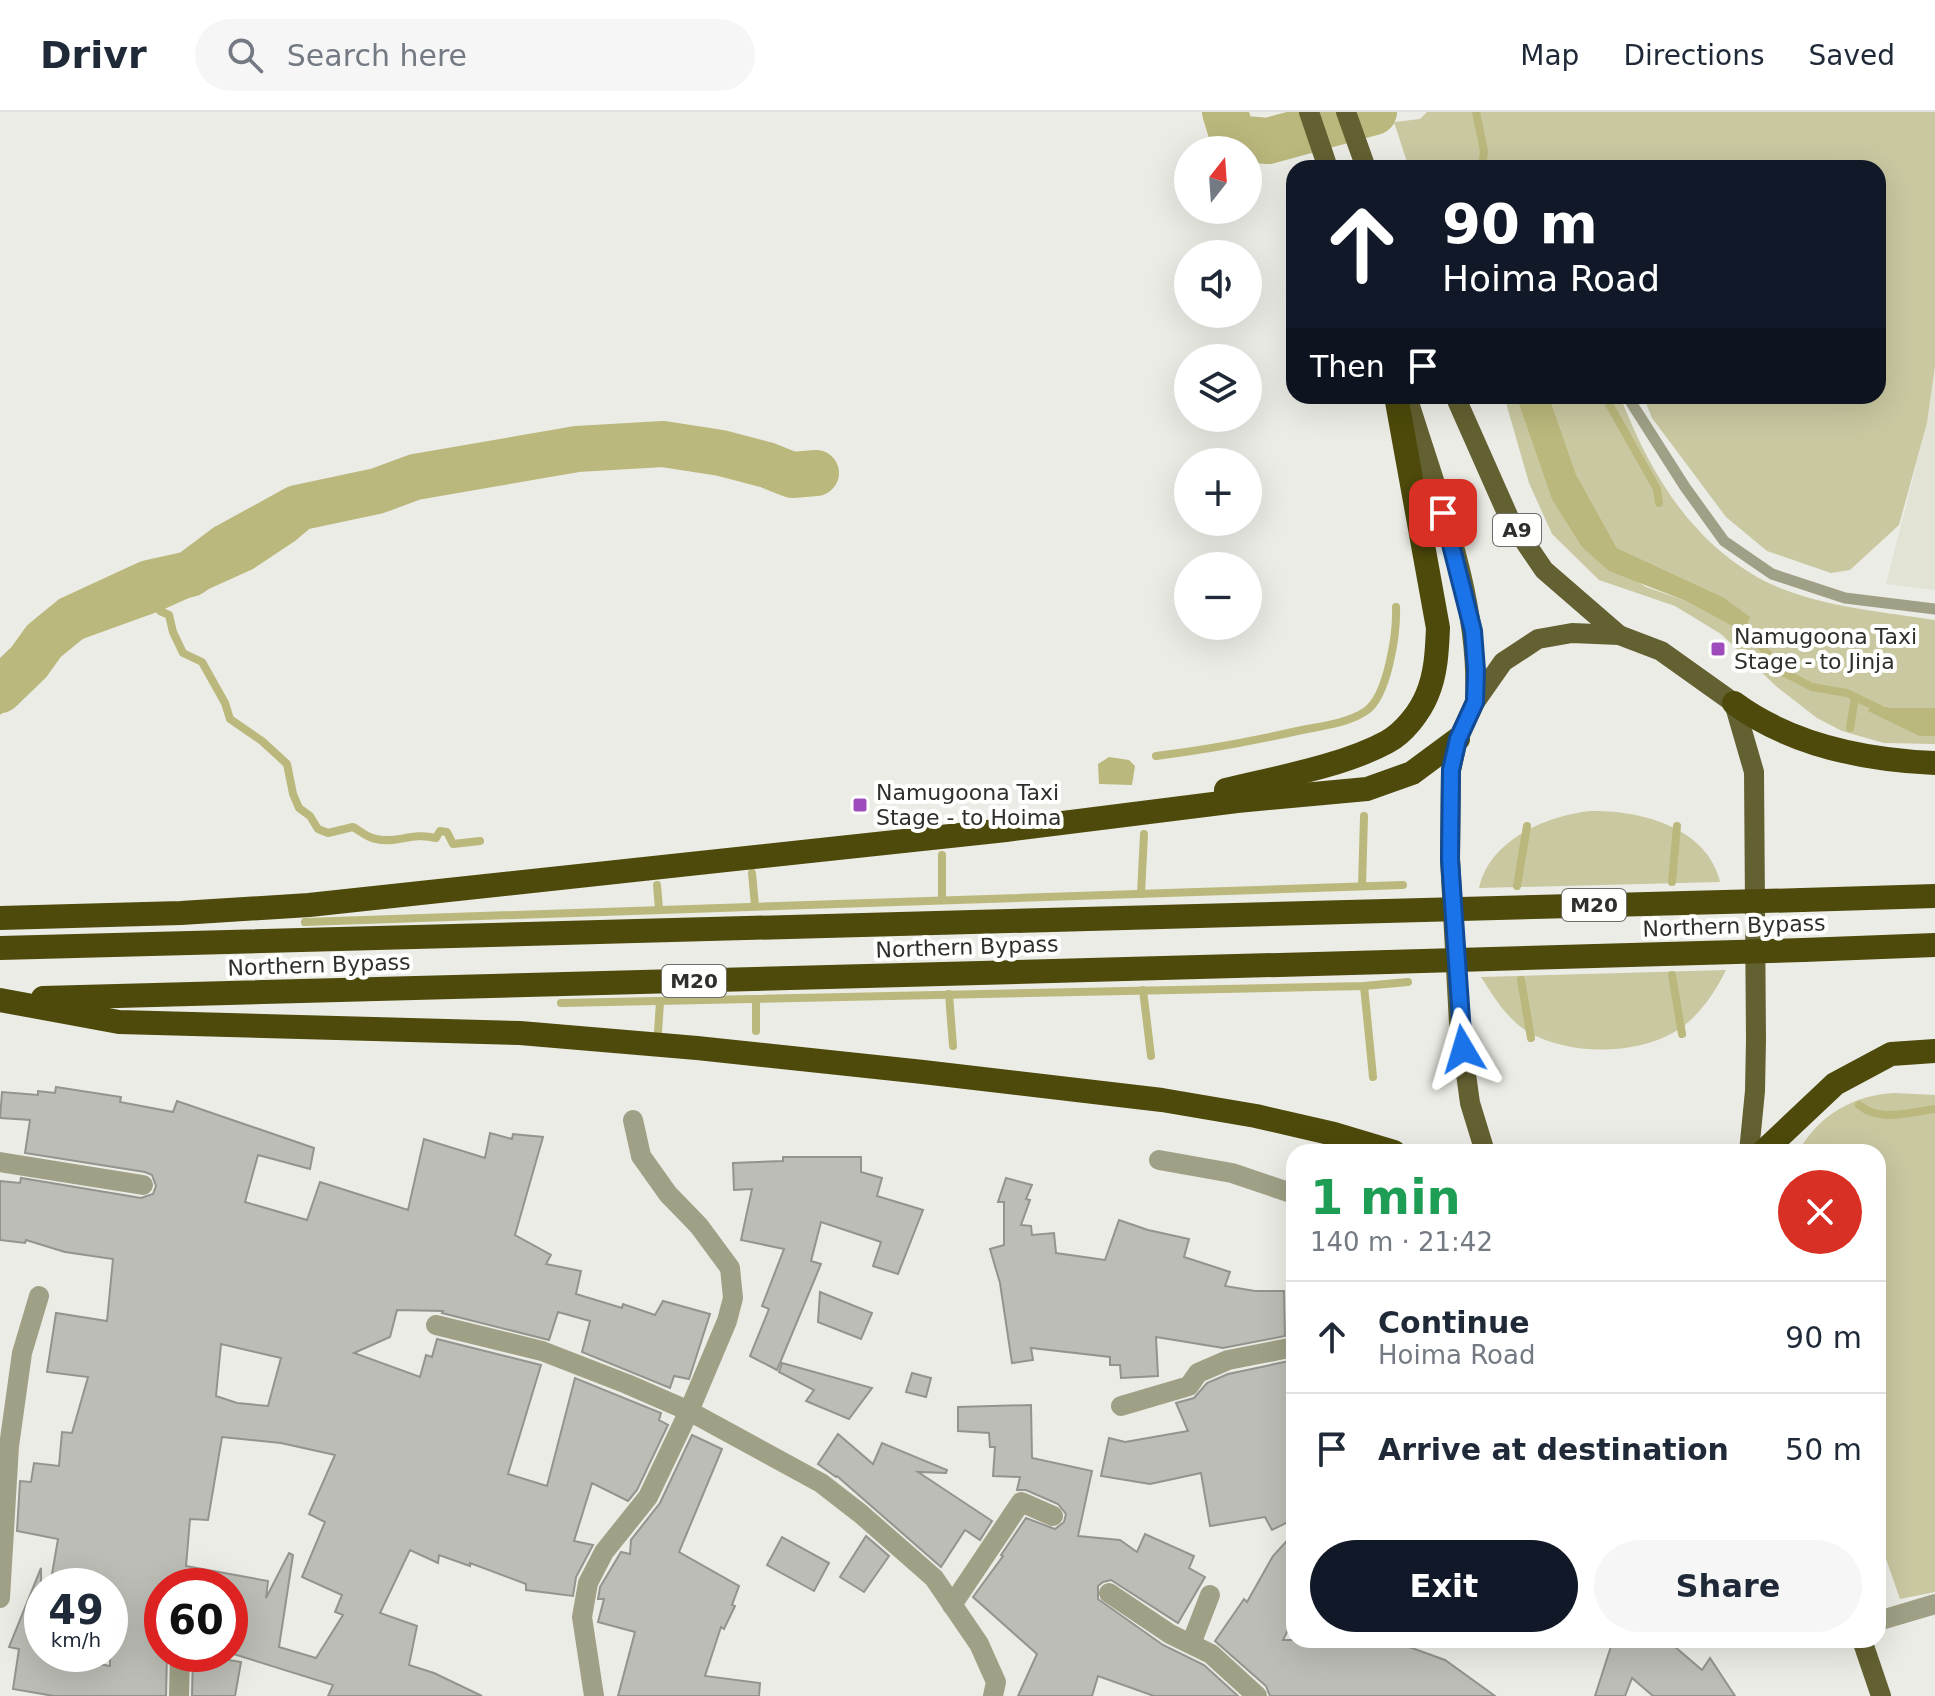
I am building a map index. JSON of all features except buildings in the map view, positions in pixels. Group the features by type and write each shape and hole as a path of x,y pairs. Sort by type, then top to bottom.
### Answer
{"highway":[{"path":"1130,813 1353,757 1389,741 1410,723 1427,696 1436,665 1438,628 1397,404"},
{"path":"1734,703 1760,723 1844,753 1935,763"},
{"path":"0,918 181,913 309,905 1367,789 1412,773 1458,739"},
{"name":"Northern Bypass","path":"0,948 1935,896"},
{"name":"Northern Bypass","path":"0,1000 1935,945"},
{"path":"0,1000 119,1022 520,1033 697,1048 923,1072 1193,1106 1334,1134 1367,1144"},
{"path":"1771,1144 1835,1084 1891,1054 1935,1051"}],"main road":[{"path":"1309,112 1325,160"},
{"path":"1346,112 1363,160"},
{"path":"1410,404 1452,539 1473,631 1475,702"},
{"name":"A9","path":"1459,404 1510,520 1544,570 1619,635"},
{"path":"1483,1144 1470,1103 1459,1023 1450,859 1451,770 1458,739 1475,702 1503,662 1538,639 1572,633 1619,635 1661,651 1734,703 1754,772 1756,1040 1750,1144"},
{"path":"1865,1648 1881,1696"}],"street":[{"path":"594,1696 582,1617 588,1583 604,1552 648,1497 689,1411 727,1321 733,1298 730,1268 699,1226 668,1194 641,1156 633,1120"},
{"path":"1159,1160 1232,1173 1286,1191"},
{"path":"0,1162 143,1185"},
{"path":"0,1598 9,1446 22,1353 39,1296"},
{"path":"436,1325 542,1351 627,1384 689,1411 821,1483 934,1578 979,1644 996,1682 993,1696"},
{"path":"1121,1406 1189,1386 1198,1373 1228,1360 1286,1349"},
{"path":"952,1605 1021,1502 1053,1516"},
{"path":"1109,1593 1170,1634 1211,1654 1257,1696"},
{"path":"1191,1644 1210,1595"},
{"path":"1886,1620 1933,1611"},
{"path":"179,1696 180,1672"}],"lane":[{"path":"1632,404 1724,541 1760,566 1772,574 1845,598 1935,609"}],"shaded area":[{"path":"1935,366 1935,590 1886,584 1927,423"},
{"path":"1519,404 1552,404 1576,474 1617,548 1723,597 1750,617 1744,632 1686,601 1609,571 1581,546 1552,500"},
{"path":"332,496 347,497 295,541 253,569 160,611 74,642 44,666 22,697 0,715 0,687 76,627 109,610 173,586 193,565 218,562 282,528 303,522 318,505"},
{"path":"1871,705 1935,708 1935,736 1919,736 1868,711"},
{"path":"1109,757 1129,760 1135,766 1132,785 1099,784 1098,764"}],"green space":[{"path":"1427,112 1935,112 1935,366 1927,423 1899,525 1850,570 1831,573 1767,551 1726,517 1652,418 1646,404 1886,404 1886,160 1406,160 1394,122 1420,119"},
{"path":"1506,404 1519,404 1552,500 1581,546 1646,587 1750,618 1723,597 1617,548 1576,474 1552,404 1623,404 1643,448 1671,497 1688,519 1728,558 1772,585 1817,600 1935,620 1935,708 1871,705 1869,710 1919,736 1935,736 1935,744 1884,743 1842,731 1817,718 1777,687 1721,634 1675,606 1599,580 1552,534 1529,483"},
{"path":"1590,811 1650,819 1686,835 1713,863 1720,882 1479,888 1494,856 1522,833 1556,818"},
{"path":"1726,970 1698,1012 1670,1035 1630,1047 1608,1049 1565,1046 1528,1032 1507,1014 1481,977"},
{"path":"1880,1095 1935,1095 1935,1592 1900,1599 1886,1559 1886,1144 1803,1144 1816,1127 1839,1109"}],"waterway":[{"path":"1225,112 1233,138 1268,141 1374,112"},
{"path":"1476,112 1483,160"},
{"path":"1609,404 1657,489 1659,503"},
{"path":"0,690 29,662 44,641 71,619 149,583 190,574 226,547 297,508 377,491 415,477 577,449 663,444 721,453 792,475 816,473"},
{"path":"149,583 160,611 169,615 183,653 202,662 225,703 230,719 262,741 287,764 299,808 310,816 318,829 328,833 353,827 370,837 384,840 419,836 436,838 440,831 447,832 453,844 480,841"},
{"path":"1156,756 1327,725 1366,711 1374,703 1385,678 1393,647 1396,607"},
{"path":"1736,627 1754,638 1783,672 1812,687 1847,693 1880,709"},
{"path":"1850,728 1855,697"},
{"path":"1362,886 1364,816"},
{"path":"1517,886 1527,826"},
{"path":"1672,882 1677,826"},
{"path":"1141,894 1144,834"},
{"path":"942,855 942,900"},
{"path":"752,873 755,906"},
{"path":"657,885 659,909"},
{"path":"305,922 1403,885"},
{"path":"1672,975 1682,1034"},
{"path":"1521,980 1531,1038"},
{"path":"561,1003 1364,986 1408,982"},
{"path":"1364,986 1373,1077"},
{"path":"1143,990 1151,1056"},
{"path":"949,994 953,1046"},
{"path":"756,1001 756,1031"},
{"path":"658,1032 660,1002"},
{"path":"1859,1105 1876,1114 1886,1115 1935,1109"}],"place":[{"name":"Namugoona Taxi Stage - to Jinja","path":"1718,649"},
{"name":"Namugoona Taxi Stage - to Hoima","path":"860,805"}],"route":[{"path":"1443,513 1473,631 1476,670 1475,702 1458,739 1451,770 1450,859 1463,1049"}]}
